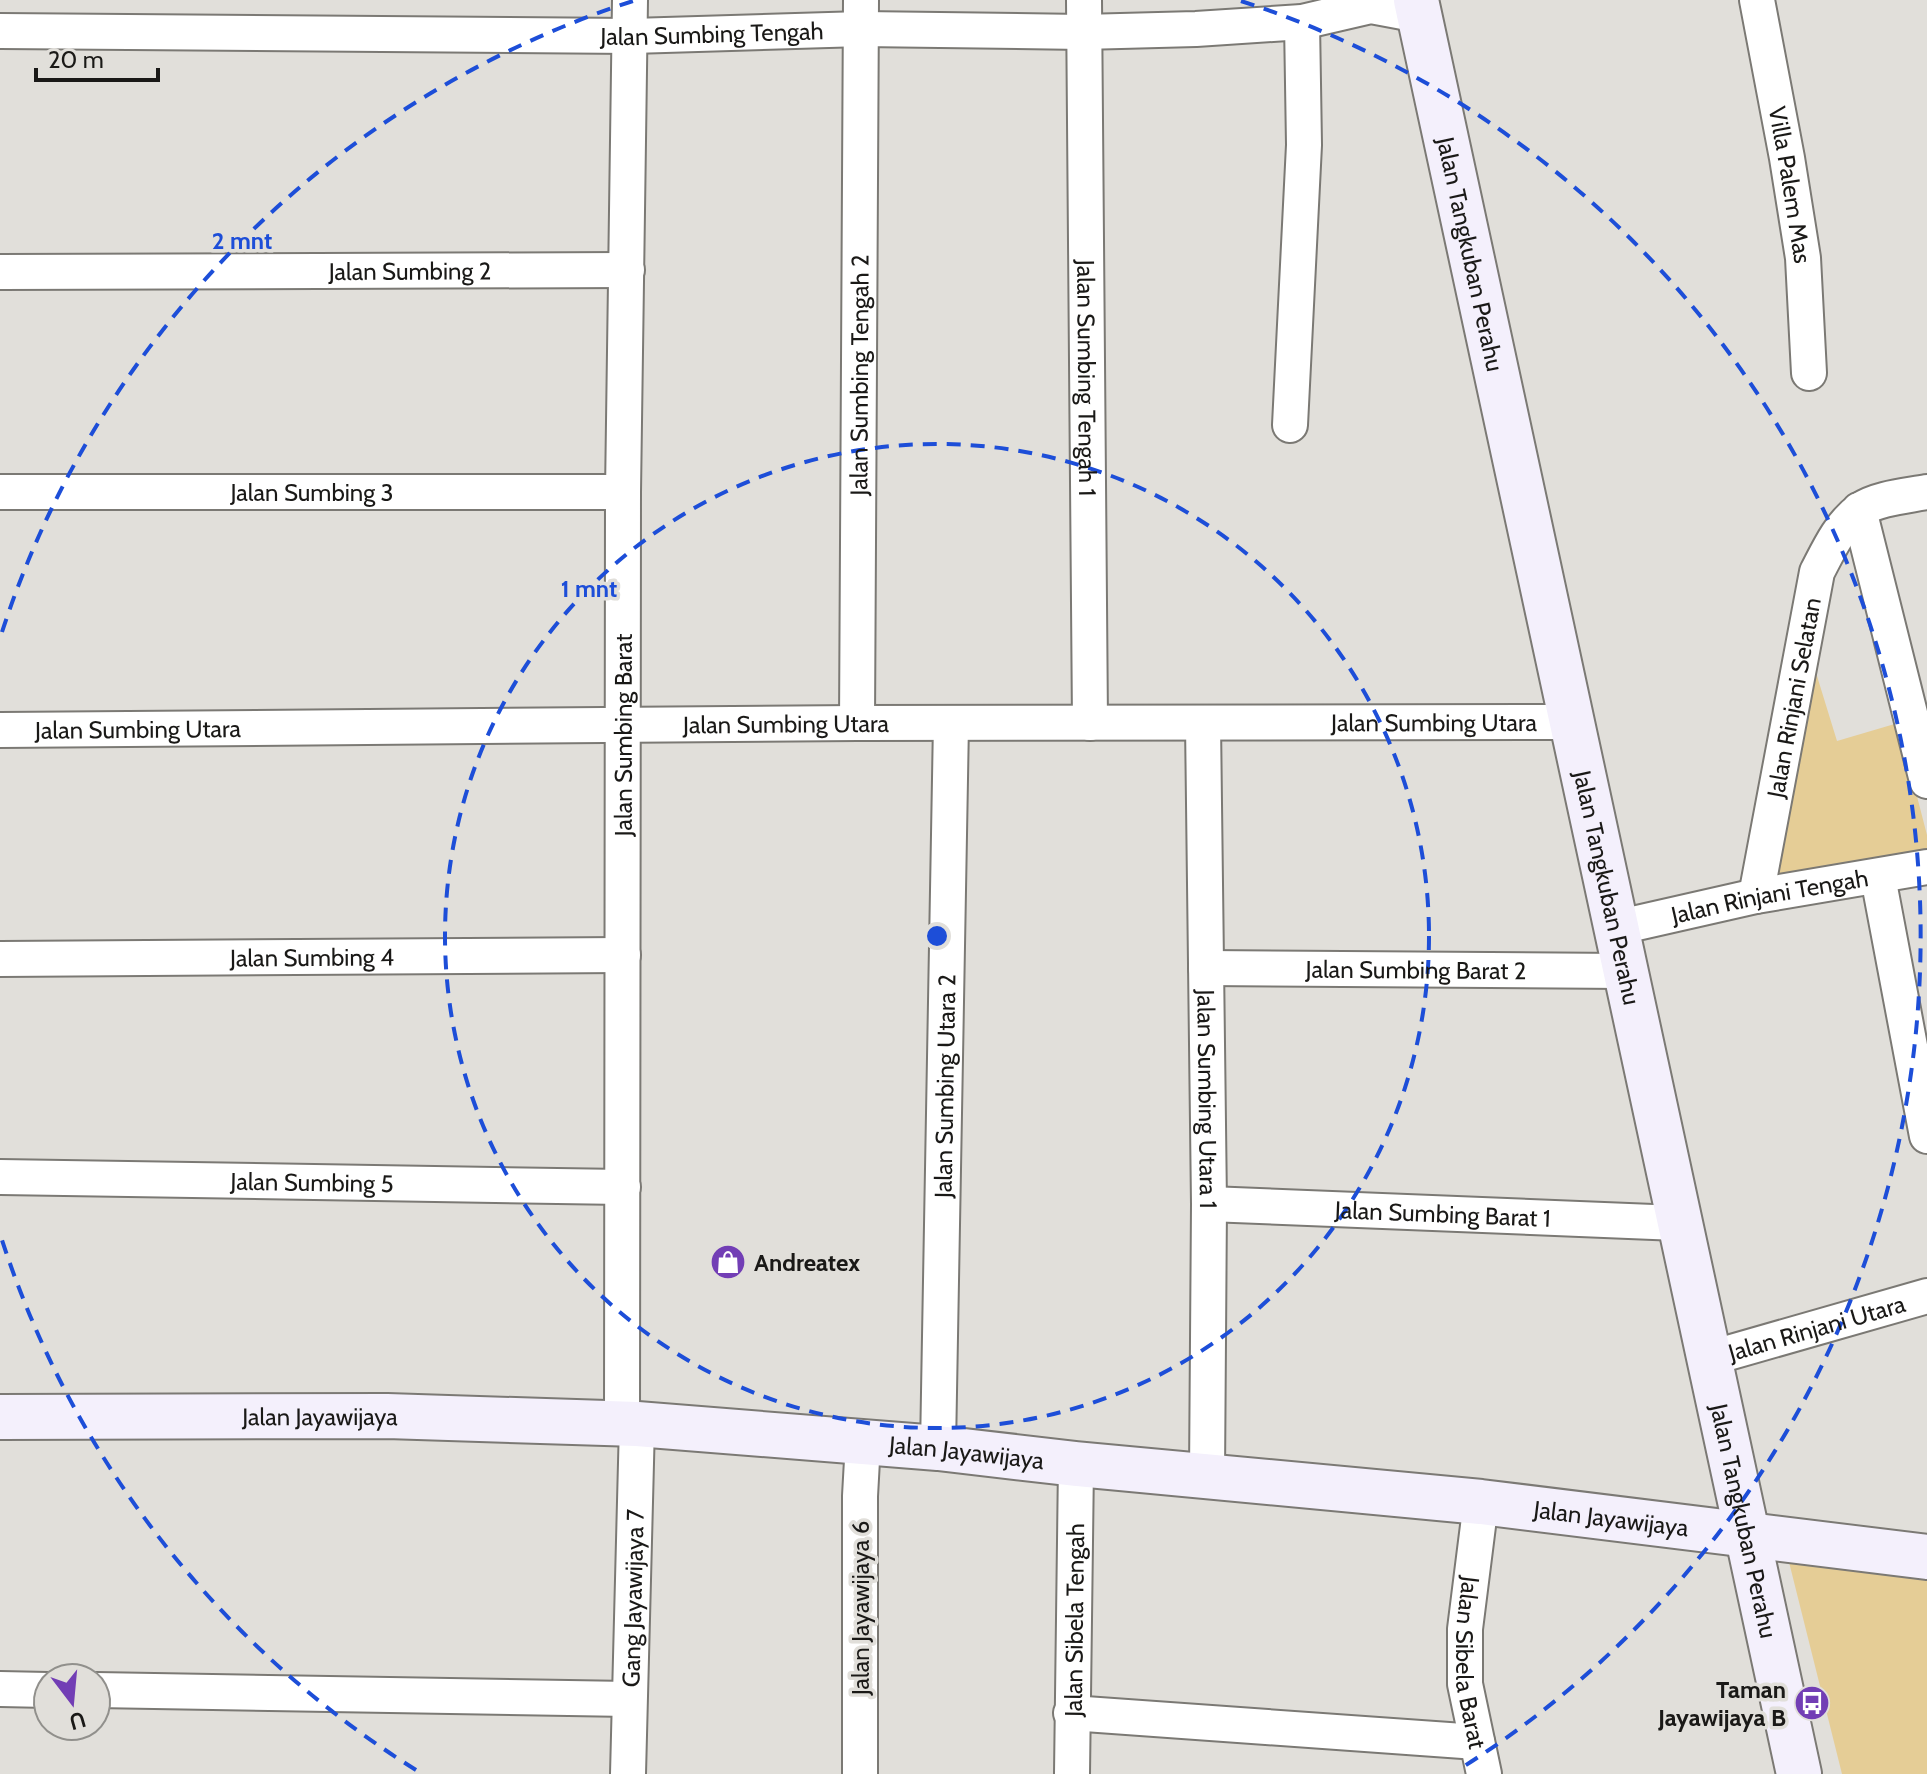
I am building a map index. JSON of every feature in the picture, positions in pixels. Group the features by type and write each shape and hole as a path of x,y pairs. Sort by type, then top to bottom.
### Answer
{"main road":[{"name":"Jalan Tangkuban Perahu","path":"1418,8 1707,1359 1799,1774"},
{"name":"Jalan Jayawijaya","path":"0,1417 387,1416 630,1423 938,1448 1481,1502 1927,1557"}],"street":[{"name":"Jalan Sumbing Barat","path":"630,0 632,36 623,492 623,1187 630,1423"},
{"name":"Villa Palem Mas","path":"1757,0 1803,258 1809,373"},
{"name":"Jalan Sumbing Tengah","path":"0,31 632,36 862,15 1083,16 1196,29 1302,22 1371,6 1418,8"},
{"name":"Jalan Sumbing Tengah 2","path":"857,723 862,15"},
{"name":"Jalan Sumbing Tengah 1","path":"1083,16 1090,723"},
{"path":"1290,425 1304,145 1302,22"},
{"name":"Jalan Sumbing 2","path":"0,272 627,270"},
{"name":"Jalan Sumbing 3","path":"0,492 623,492"},
{"path":"1927,492 1875,503 1859,510 1914,672 1927,781"},
{"name":"Jalan Rinjani Selatan","path":"1756,896 1817,572 1835,538 1859,510"},
{"name":"Jalan Sumbing Utara","path":"0,730 857,723 1570,722"},
{"name":"Jalan Sumbing Utara 2","path":"938,1448 951,723"},
{"name":"Jalan Sumbing Utara 1","path":"1203,723 1209,1204 1207,1475"},
{"name":"Jalan Rinjani Tengah","path":"1615,928 1756,896 1927,867"},
{"path":"1878,877 1922,1088 1927,1136"},
{"name":"Jalan Sumbing 4","path":"0,959 623,955"},
{"name":"Jalan Sumbing Barat 2","path":"1206,968 1625,971"},
{"name":"Jalan Sumbing 5","path":"0,1177 623,1187"},
{"name":"Jalan Sumbing Barat 1","path":"1209,1204 1678,1223"},
{"name":"Jalan Rinjani Utara","path":"1707,1359 1927,1296"},
{"name":"Gang Jayawijaya 7","path":"628,1774 630,1423"},
{"name":"Jalan Jayawijaya 6","path":"860,1774 860,1496 863,1442"},
{"name":"Jalan Sibela Tengah","path":"1072,1774 1076,1464"},
{"name":"Jalan Sibela Barat","path":"1481,1502 1465,1629 1465,1684 1481,1758"},
{"path":"0,1689 32,1690"},
{"path":"112,1690 629,1699"},
{"path":"1071,1713 1481,1758"}],"shaded area":[{"path":"1813,663 1837,741 1898,723 1927,835 1927,853 1769,882"},
{"path":"1788,1558 1927,1574 1927,1774 1842,1774"}],"place":[{"name":"Andreatex","path":"728,1262"},
{"name":"Taman Jayawijaya B","path":"1812,1703"}]}
